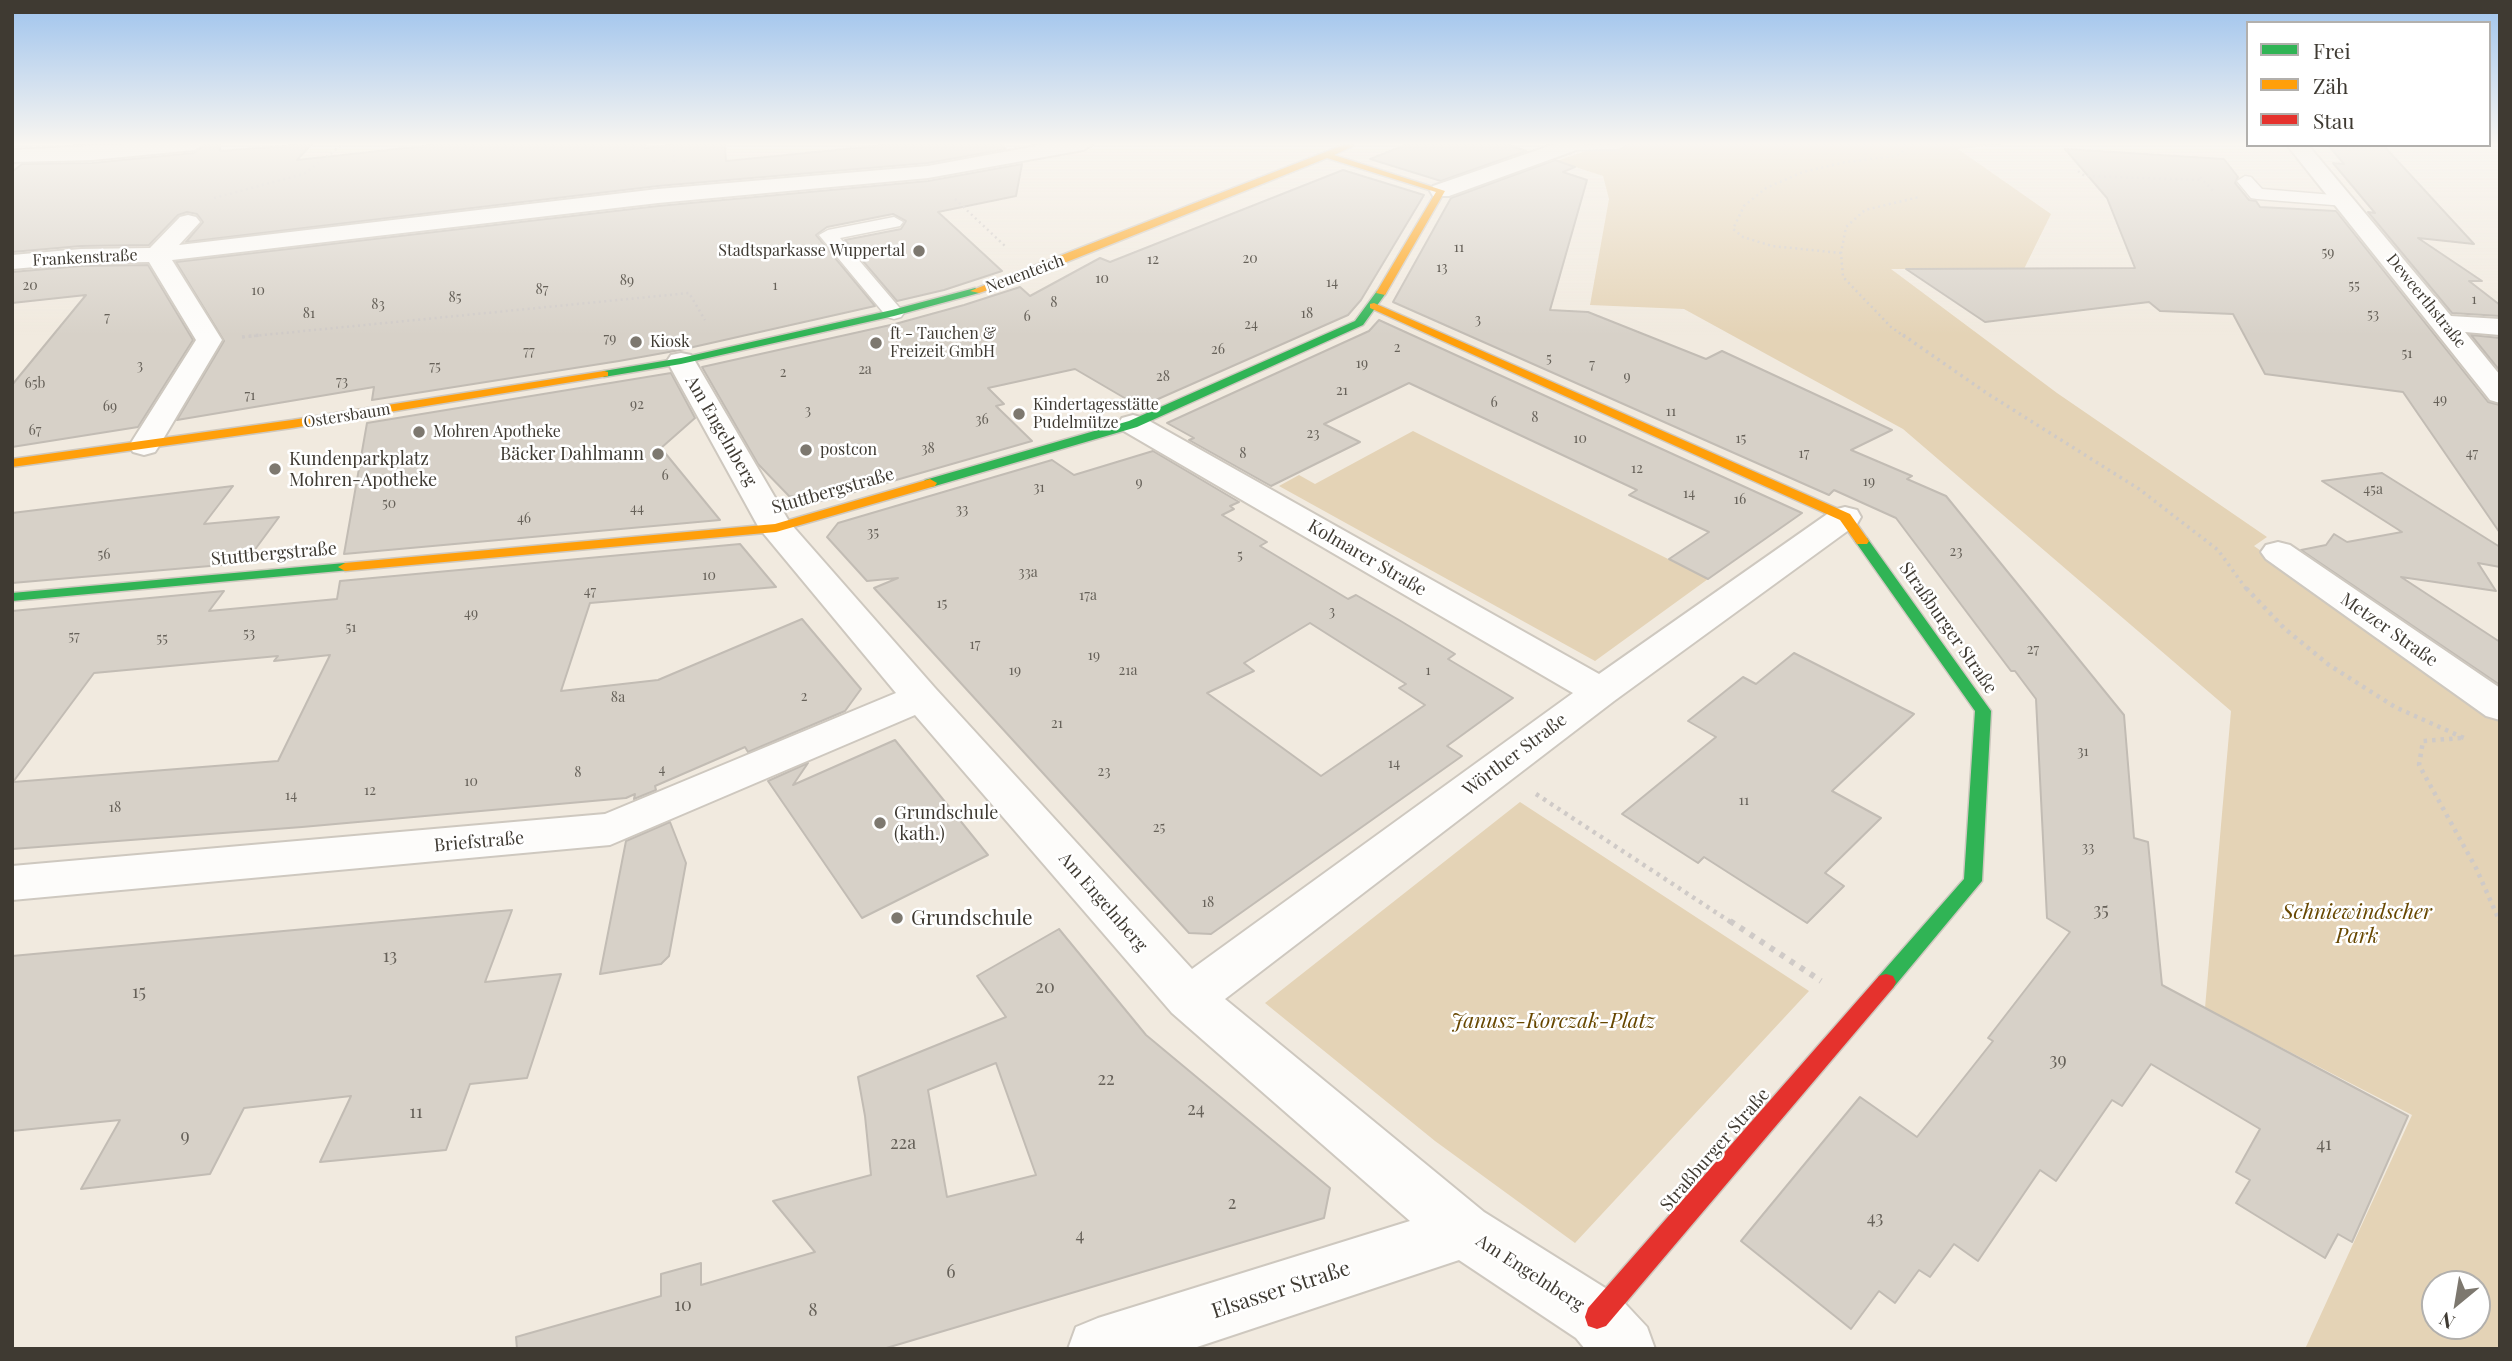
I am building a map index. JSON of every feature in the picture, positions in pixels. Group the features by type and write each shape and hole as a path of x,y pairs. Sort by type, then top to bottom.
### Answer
{"street":[{"name":"Frankenstraße","path":"12,262 81,256 157,255 560,208"},
{"name":"Neuenteich","path":"681,361 894,313 1008,281 1193,208"},
{"name":"Stuttbergstraße","path":"12,597 776,528 1133,424 1359,323 1374,306 1431,208"},
{"name":"Deweerthstraße","path":"2350,208 2500,394"},
{"path":"144,446 209,340 157,255 188,222"},
{"path":"1374,306 1845,517"},
{"path":"2444,323 2500,327"},
{"name":"Ostersbaum","path":"12,463 367,413 681,361"},
{"name":"Am Engelnberg","path":"681,361 776,528 921,697 1189,999 1464,1231 1611,1333"},
{"name":"Kolmarer Straße","path":"1133,424 1600,692"},
{"name":"Wörther Straße","path":"1189,999 1600,692 1845,517"},
{"name":"Straßburger Straße","path":"1611,1333 1862,1008 1973,881 1983,711 1845,517"},
{"name":"Metzer Straße","path":"2278,552 2500,707"},
{"name":"Briefstraße","path":"12,883 610,829 921,697"},
{"name":"Elsasser Straße","path":"1098,1349 1464,1231"}],"lane":[{"path":"894,222 828,235 894,313"}],"path":[{"path":"963,208 1008,249"},
{"path":"1743,208 1733,229 1743,237 1772,246 1841,253"},
{"path":"1875,208 1865,210 1846,227 1841,253 1843,277 1891,327 1988,394 2139,489 2218,550 2249,592 2275,619 2329,665 2395,707 2476,741"},
{"path":"209,340 689,293 724,351"},
{"path":"2464,738 2423,741 2419,765 2476,868 2500,922"},
{"path":"1497,769 1862,1008"}],"green space":[{"name":"Schniewindscher Park","path":"1607,208 2042,208 2051,214 2024,269 1891,269 2057,393 2267,537 2254,546 2500,719 2500,1349 2305,1349 2412,1115 2205,1008 2231,711 1903,429 1684,309 1590,305"},
{"path":"1413,431 1708,579 1595,661 1279,486 1299,475 1315,484"},
{"name":"Janusz-Korczak-Platz","path":"1520,802 1809,991 1575,1243 1435,1141 1265,1003"}],"building":[{"path":"12,208 477,208 186,242 203,222 197,214 187,212 178,215 149,245 81,246 12,252"},
{"path":"645,208 960,208 938,212 1002,271 944,290 897,301 845,240 901,229 906,221 893,214 827,227 816,235 875,306 619,361 372,400 374,387 177,420 224,341 176,262"},
{"path":"1248,208 1416,208 1361,300 1348,315 1140,407 1075,369 988,388 1004,404 996,406 1032,441 823,501 789,496 758,464 702,367 895,324 1020,287 1030,296 1100,258 1110,262"},
{"path":"1446,208 1579,208 1550,310 1588,312 1706,359 1722,351 1892,430 1851,450 1912,476 1907,479 1946,496 2124,715 2134,838 2148,842 2162,985 2408,1116 2352,1242 2338,1234 2325,1258 2236,1203 2250,1180 2236,1172 2260,1129 2151,1064 2122,1106 2112,1100 2056,1181 2040,1170 1978,1261 1954,1244 1930,1277 1919,1270 1895,1303 1879,1291 1851,1329 1741,1241 1860,1097 1917,1137 1993,1041 1988,1038 2070,932 2047,918 2036,699 2015,671 2011,671 1896,518 1834,490 1829,495 1393,302"},
{"path":"2111,208 2270,208 2336,211 2488,402 2500,405 2500,533 2403,392 2265,374 2233,314 2160,311 2149,302 1985,322 1906,269 2135,268"},
{"path":"2370,208 2440,208 2474,244 2418,238 2482,281 2469,281 2500,305 2500,316 2452,313 2368,212 2375,213"},
{"path":"148,265 193,340 138,427 12,447 12,385 86,295 12,303 12,272 81,266"},
{"path":"1379,320 1802,513 1708,579 1669,559 1709,532 1629,495 1637,490 1409,383 1324,424 1360,442 1271,486 1189,440 1194,438 1167,423 1369,331"},
{"path":"2471,335 2500,338 2500,371"},
{"path":"671,373 695,418 661,448 720,520 344,554 367,423"},
{"path":"1153,451 1239,502 1230,506 1234,509 1222,515 1267,542 1260,546 1348,599 1356,595 1399,620 1455,654 1448,659 1513,698 1447,746 1462,756 1211,934 1189,933 874,588 898,578 867,581 827,537 838,523 1052,460 1074,475","holes":["1310,623 1406,684 1399,688 1425,705 1321,776 1207,693 1254,671 1244,663"]},
{"path":"2382,473 2500,547 2500,567 2478,563 2496,591 2401,577 2500,642 2500,685 2301,550 2326,545 2334,534 2347,542 2402,532 2322,481"},
{"path":"233,486 204,524 279,517 245,563 12,583 12,513"},
{"path":"740,544 776,587 590,603 561,691 658,680 802,619 861,689 845,711 748,752 745,747 655,786 656,790 634,799 635,794 626,798 302,827 12,849 12,611 224,591 209,611 337,599 340,581","holes":["330,655 278,761 13,782 94,673 278,656 274,661"]},
{"path":"1794,653 1914,714 1832,791 1881,818 1825,873 1844,886 1807,923 1704,857 1698,863 1622,814 1716,737 1688,721 1743,677 1756,684"},
{"name":"Grundschule (kath.)","path":"895,740 988,855 862,918 768,781 808,763 793,785"},
{"path":"670,822 686,863 669,956 661,964 600,974 626,841"},
{"path":"512,910 485,982 561,974 527,1078 470,1084 446,1150 320,1162 351,1096 244,1108 210,1174 81,1189 120,1120 12,1131 12,956"},
{"path":"1059,929 1146,1035 1330,1188 1324,1218 883,1349 517,1349 516,1337 661,1296 661,1274 701,1263 701,1285 815,1252 773,1201 871,1175 858,1077 1006,1017 977,976","holes":["996,1063 1036,1175 947,1197 928,1090"]}],"traffic: fast":[{"path":"604,374 681,361 894,313 975,291"},
{"path":"930,483 1133,424 1359,323 1381,293"},
{"path":"1862,541 1983,711 1973,881 1886,982"},
{"path":"12,597 345,567"}],"traffic: slow":[{"path":"975,291 1035,271 1194,208"},
{"path":"1381,293 1431,208"},
{"path":"1374,306 1845,517 1862,541"},
{"path":"12,463 292,424 604,374"},
{"path":"345,567 776,528 930,483"}],"traffic: jam":[{"path":"1597,1317 1886,982"}],"place":[{"name":"Stadtsparkasse Wuppertal","path":"919,251"},
{"name":"Kiosk","path":"636,342"},
{"name":"ft - Tauchen & Freizeit GmbH","path":"876,343"},
{"name":"Kindertagesstätte Pudelmütze","path":"1019,414"},
{"name":"Mohren Apotheke","path":"419,432"},
{"name":"postcon","path":"806,450"},
{"name":"Bäcker Dahlmann","path":"658,454"},
{"name":"Kundenparkplatz Mohren-Apotheke","path":"275,469"},
{"name":"Grundschule (kath.)","path":"880,823"},
{"name":"Grundschule","path":"897,918"}]}
